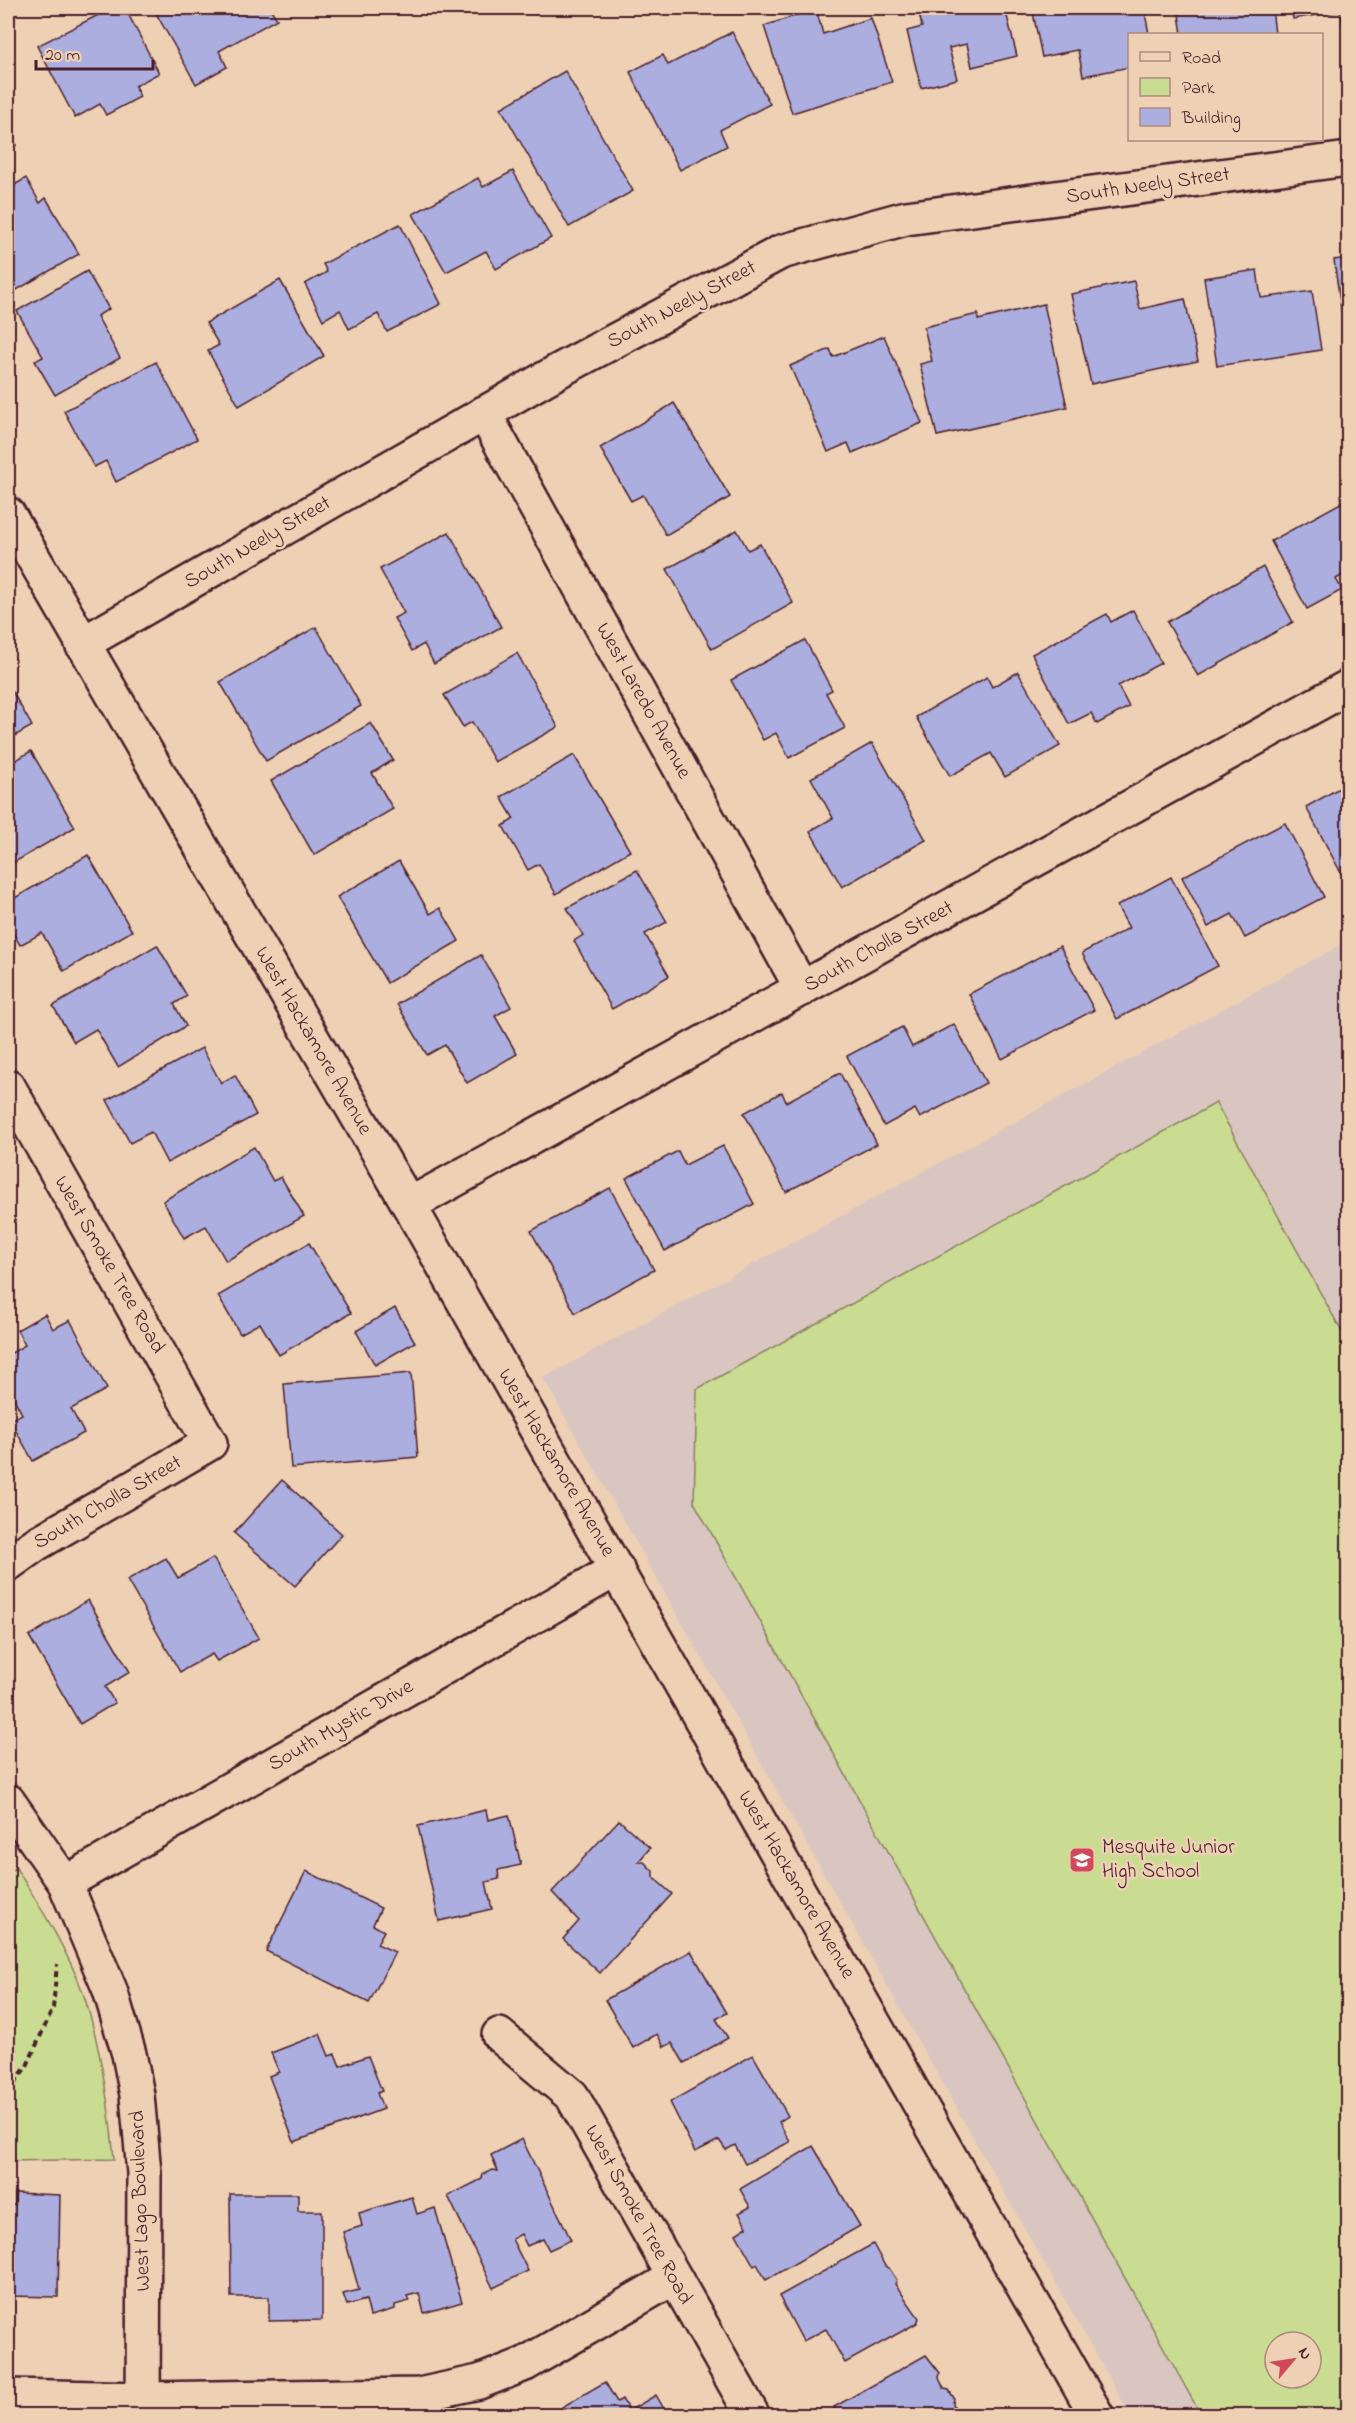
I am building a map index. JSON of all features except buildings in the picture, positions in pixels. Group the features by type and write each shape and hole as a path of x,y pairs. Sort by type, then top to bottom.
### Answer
{"street":[{"name":"South Neely Street","path":"82,644 560,370 780,252 906,218 1348,159"},
{"name":"West Laredo Avenue","path":"484,413 802,989"},
{"name":"West Hackamore Avenue","path":"8,514 409,1205 1097,2415"},
{"name":"South Cholla Street","path":"409,1205 1348,687"},
{"name":"West Smoke Tree Road","path":"8,1086 210,1443"},
{"name":"South Cholla Street","path":"8,1564 36,1544 210,1443"},
{"name":"South Mystic Drive","path":"65,1883 617,1569"},
{"name":"West Lago Boulevard","path":"8,1801 65,1883 110,1990 129,2054 137,2094 144,2173 143,2407"},
{"name":"West Smoke Tree Road","path":"499,2035 572,2096 673,2278 753,2415"},
{"path":"8,2396 143,2407 419,2395 479,2382 525,2364 673,2278"}],"path":[{"path":"8,2091 27,2066 53,2008"}],"shaded area":[{"name":"Mesquite Junior High School","path":"1348,941 1348,2415 1130,2415 543,1378"}],"green space":[{"name":"Mesquite Junior High School","path":"1216,1103 1348,1343 1348,2415 1201,2415 694,1502 697,1389"},
{"path":"16,1868 61,1945 83,1993 95,2033 103,2075 114,2159 8,2161 8,1875"}],"place":[{"name":"Mesquite Junior High School","path":"1082,1860"}]}
